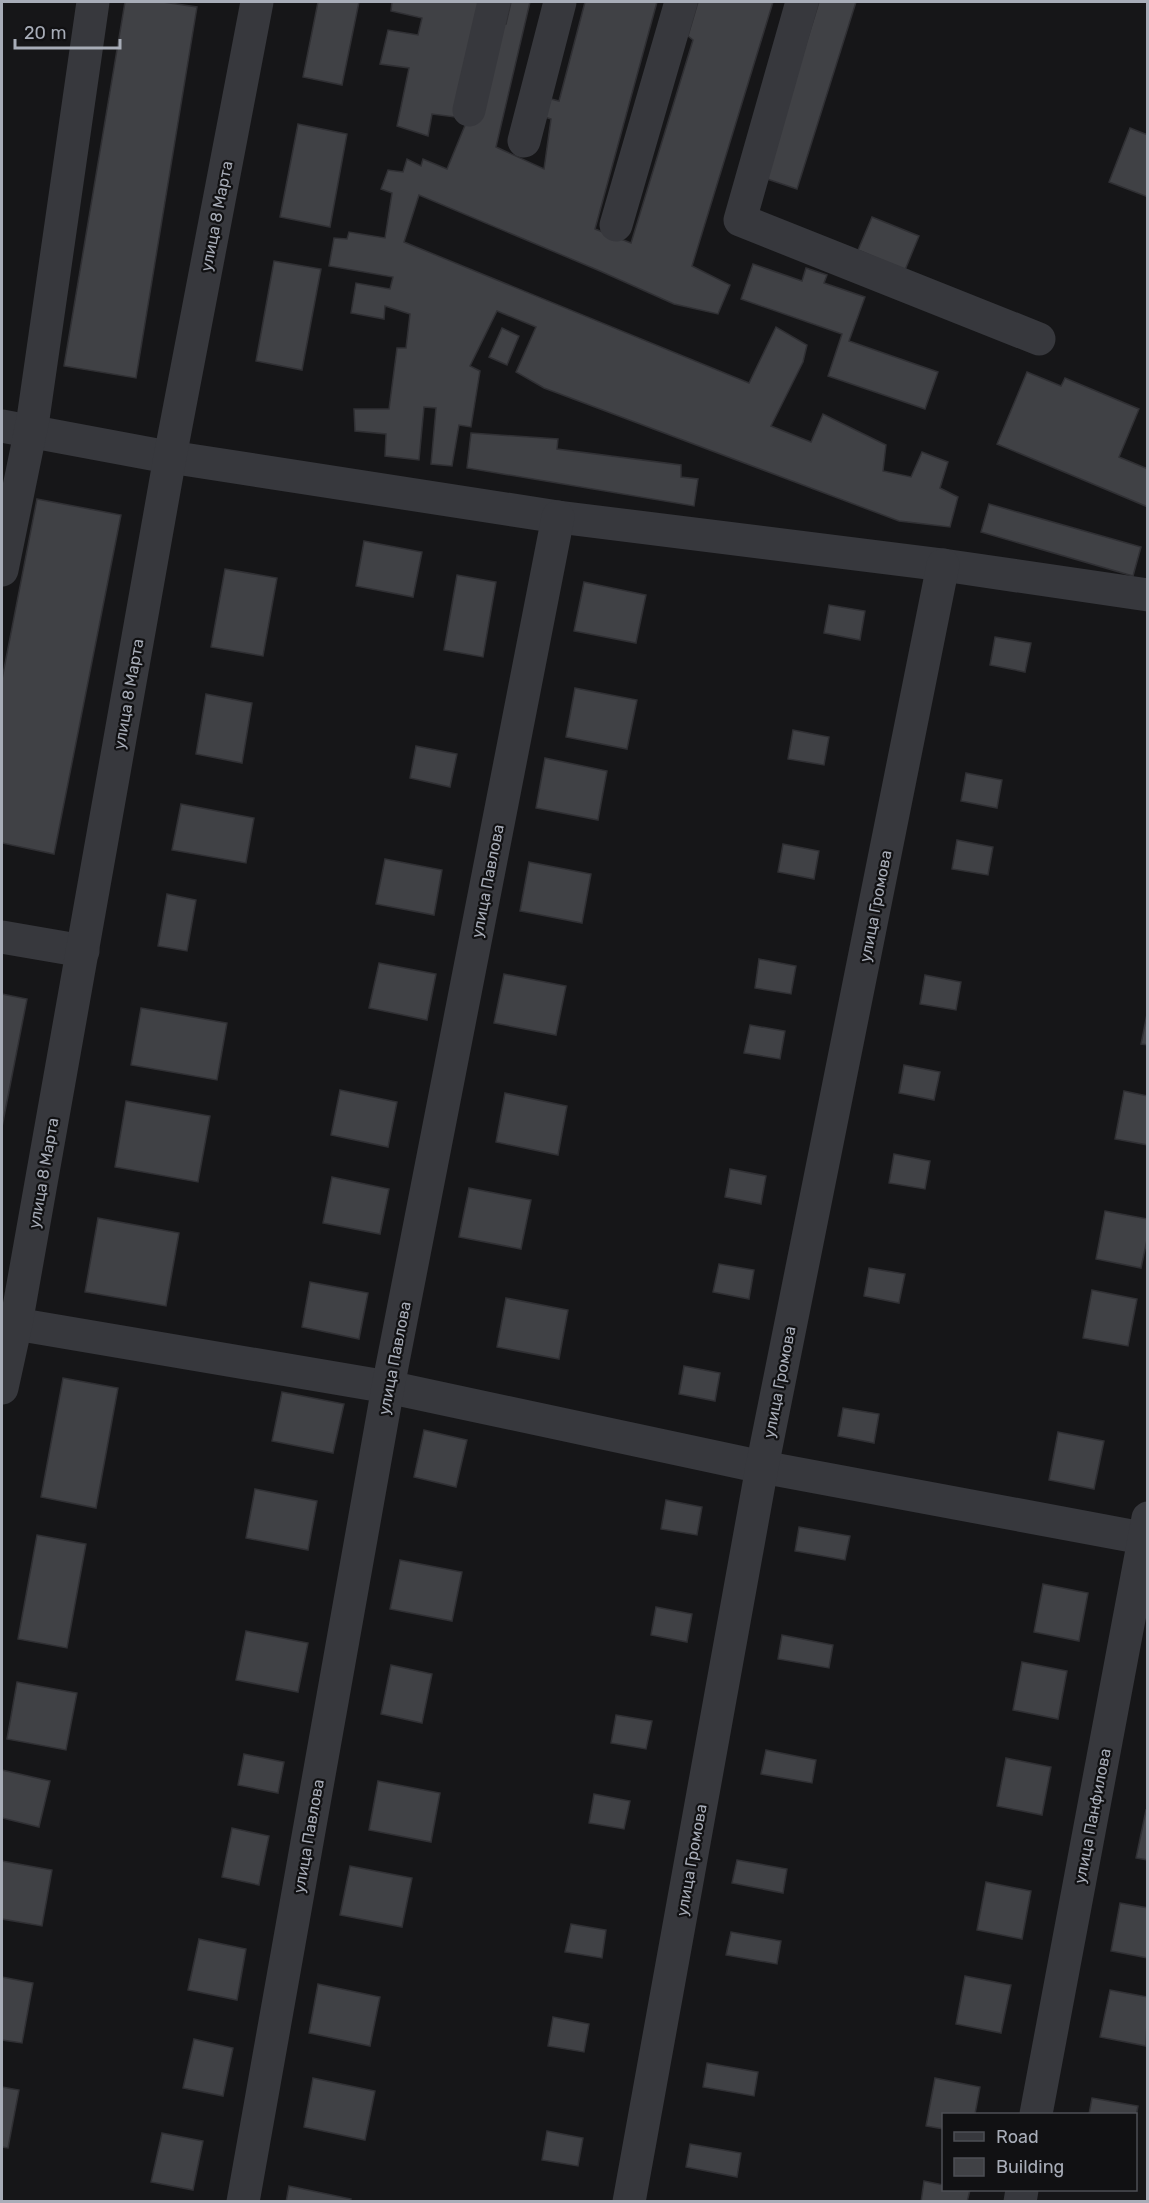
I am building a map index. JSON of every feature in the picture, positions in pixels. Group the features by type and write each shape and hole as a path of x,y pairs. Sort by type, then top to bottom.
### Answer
{"street":[{"path":"2,570 16,429 93,2"},
{"name":"улица 8 Марта","path":"2,1388 16,1324 170,457 257,2"},
{"path":"469,110 494,2"},
{"path":"524,141 560,2"},
{"path":"616,225 681,2"},
{"path":"802,2 740,220 1039,339"},
{"path":"16,429 170,457 558,517 943,565 1148,595"},
{"name":"улица Павлова","path":"243,2202 388,1387 558,517"},
{"name":"улица Громова","path":"629,2202 762,1467 943,565"},
{"path":"2,937 83,951"},
{"path":"16,1324 388,1387 762,1467 1146,1532"},
{"name":"улица Панфилова","path":"1036,2113 1146,1532"}],"building":[{"path":"125,2 163,2 197,7 136,378 64,366"},
{"path":"318,2 359,2 342,85 303,77"},
{"path":"392,2 482,2 455,117 432,114 428,136 397,126 409,68 380,64 388,30 418,35 422,18 391,11"},
{"path":"511,2 530,2 496,147 544,169 551,119 545,117 551,99 559,101 585,2 657,2 595,229 631,243 693,40 688,36 698,2 773,2 692,266 730,285 718,314 674,304 419,195 404,242 749,383 776,327 807,345 803,362 771,426 811,442 823,414 886,445 883,471 911,477 922,452 948,462 940,488 958,497 950,527 899,521 544,388 516,372 536,327 497,311 470,366 480,371 471,427 459,425 452,466 431,464 436,408 424,407 419,460 385,456 386,434 355,431 354,409 389,409 397,348 406,348 410,314 385,306 384,319 351,313 356,283 390,289 393,277 329,266 334,238 347,239 349,232 385,238 392,193 381,189 388,170 403,172 407,159 421,166 423,159 447,169 468,118 500,24 506,24"},
{"path":"819,2 856,2 797,189 764,178"},
{"path":"298,124 347,134 330,227 280,217"},
{"path":"1130,128 1148,135 1148,197 1109,182"},
{"path":"872,217 919,236 905,270 858,250"},
{"path":"274,261 321,269 302,370 256,361"},
{"path":"753,264 802,281 806,268 827,275 824,283 865,297 849,341 938,372 925,409 828,376 842,334 741,299"},
{"path":"502,328 519,336 507,365 489,357"},
{"path":"1027,372 1061,386 1065,378 1139,409 1119,457 1148,469 1148,507 997,444"},
{"path":"471,433 558,439 557,449 681,465 681,477 698,479 694,506 467,468"},
{"path":"37,499 121,515 54,854 2,843 2,679"},
{"path":"989,504 1141,547 1133,576 981,532"},
{"path":"364,541 422,552 413,597 356,586"},
{"path":"225,569 277,578 263,656 211,647"},
{"path":"457,575 496,582 483,657 444,650"},
{"path":"584,582 646,595 636,643 574,631"},
{"path":"829,605 865,611 860,640 824,633"},
{"path":"995,637 1031,643 1025,672 990,665"},
{"path":"575,688 637,700 627,749 566,737"},
{"path":"206,694 252,703 242,763 196,754"},
{"path":"793,730 829,737 824,765 788,759"},
{"path":"416,746 457,754 450,787 410,778"},
{"path":"545,758 607,771 598,820 536,808"},
{"path":"966,773 1002,780 997,808 961,801"},
{"path":"181,804 254,818 246,863 172,850"},
{"path":"957,840 993,847 988,875 952,869"},
{"path":"783,844 819,851 814,879 778,872"},
{"path":"385,859 442,870 434,915 376,904"},
{"path":"529,862 591,874 582,923 520,911"},
{"path":"167,894 196,900 187,951 158,946"},
{"path":"759,959 796,966 791,994 755,988"},
{"path":"379,963 436,974 427,1020 369,1008"},
{"path":"504,974 566,986 556,1035 494,1023"},
{"path":"925,975 961,982 956,1010 920,1004"},
{"path":"2,994 27,999 2,1127"},
{"path":"141,1008 227,1023 217,1080 131,1065"},
{"path":"1148,1009 1148,1045 1141,1044"},
{"path":"750,1025 785,1031 780,1059 744,1053"},
{"path":"904,1065 940,1072 934,1100 899,1093"},
{"path":"340,1090 397,1102 388,1147 331,1135"},
{"path":"1124,1091 1148,1096 1148,1145 1115,1139"},
{"path":"505,1093 567,1106 558,1155 496,1142"},
{"path":"126,1101 210,1116 198,1182 115,1167"},
{"path":"894,1154 930,1161 925,1189 889,1183"},
{"path":"730,1169 766,1176 761,1204 725,1197"},
{"path":"332,1177 389,1189 380,1234 323,1223"},
{"path":"469,1188 531,1200 521,1249 459,1237"},
{"path":"1105,1211 1148,1219 1148,1235 1141,1268 1096,1259"},
{"path":"98,1218 179,1233 166,1306 85,1292"},
{"path":"719,1264 754,1270 749,1299 713,1292"},
{"path":"869,1268 905,1274 899,1303 864,1296"},
{"path":"310,1282 368,1293 359,1339 302,1327"},
{"path":"1092,1290 1137,1299 1128,1346 1083,1338"},
{"path":"506,1298 568,1310 559,1359 497,1347"},
{"path":"684,1366 720,1373 715,1401 679,1394"},
{"path":"63,1378 118,1388 96,1508 41,1497"},
{"path":"282,1392 344,1404 333,1453 272,1441"},
{"path":"843,1408 879,1414 874,1443 838,1436"},
{"path":"424,1430 467,1440 456,1487 414,1477"},
{"path":"1058,1432 1104,1441 1094,1489 1049,1480"},
{"path":"255,1489 317,1501 308,1550 246,1538"},
{"path":"666,1500 702,1507 697,1535 661,1529"},
{"path":"799,1527 850,1536 845,1560 795,1551"},
{"path":"37,1535 86,1544 67,1648 18,1639"},
{"path":"400,1560 462,1572 452,1621 390,1609"},
{"path":"1043,1584 1088,1593 1079,1641 1034,1632"},
{"path":"656,1607 692,1614 687,1642 651,1635"},
{"path":"246,1631 308,1643 298,1692 236,1680"},
{"path":"782,1635 833,1645 829,1668 778,1659"},
{"path":"1022,1662 1067,1671 1058,1719 1013,1710"},
{"path":"391,1665 432,1674 422,1723 381,1714"},
{"path":"17,1682 77,1693 66,1750 7,1739"},
{"path":"616,1715 652,1721 646,1749 611,1743"},
{"path":"766,1750 816,1760 812,1783 761,1774"},
{"path":"244,1754 284,1762 278,1793 238,1785"},
{"path":"1006,1758 1051,1767 1042,1815 997,1806"},
{"path":"2,1770 50,1781 39,1827 2,1818"},
{"path":"378,1781 440,1793 431,1842 369,1830"},
{"path":"594,1794 630,1801 624,1829 589,1823"},
{"path":"1146,1810 1148,1811 1148,1860 1136,1858"},
{"path":"232,1828 269,1836 259,1885 222,1877"},
{"path":"737,1860 787,1869 783,1893 732,1883"},
{"path":"2,1861 52,1870 42,1926 2,1919"},
{"path":"350,1866 412,1878 402,1927 340,1915"},
{"path":"986,1882 1031,1891 1022,1939 977,1930"},
{"path":"1120,1903 1148,1908 1148,1958 1111,1951"},
{"path":"571,1924 606,1930 602,1958 565,1952"},
{"path":"731,1932 781,1941 777,1964 726,1955"},
{"path":"199,1939 246,1949 237,2000 188,1990"},
{"path":"965,1976 1011,1985 1001,2033 956,2024"},
{"path":"2,1977 33,1983 22,2043 2,2040"},
{"path":"318,1984 380,1997 370,2046 309,2033"},
{"path":"1110,1990 1148,1997 1146,2046 1100,2037"},
{"path":"553,2017 589,2024 584,2052 548,2046"},
{"path":"194,2039 233,2048 223,2096 183,2088"},
{"path":"707,2063 758,2072 754,2096 703,2087"},
{"path":"313,2078 375,2091 365,2140 304,2127"},
{"path":"935,2078 980,2087 975,2113 942,2113 942,2129 926,2126"},
{"path":"2,2087 19,2090 8,2148 2,2147"},
{"path":"1092,2098 1138,2106 1137,2113 1089,2113"},
{"path":"547,2131 583,2138 578,2166 542,2160"},
{"path":"162,2133 203,2141 193,2190 151,2182"},
{"path":"690,2144 741,2153 737,2177 686,2167"},
{"path":"924,2181 942,2185 942,2191 970,2191 967,2202 921,2202"},
{"path":"289,2186 351,2199 350,2202 286,2202"}]}
